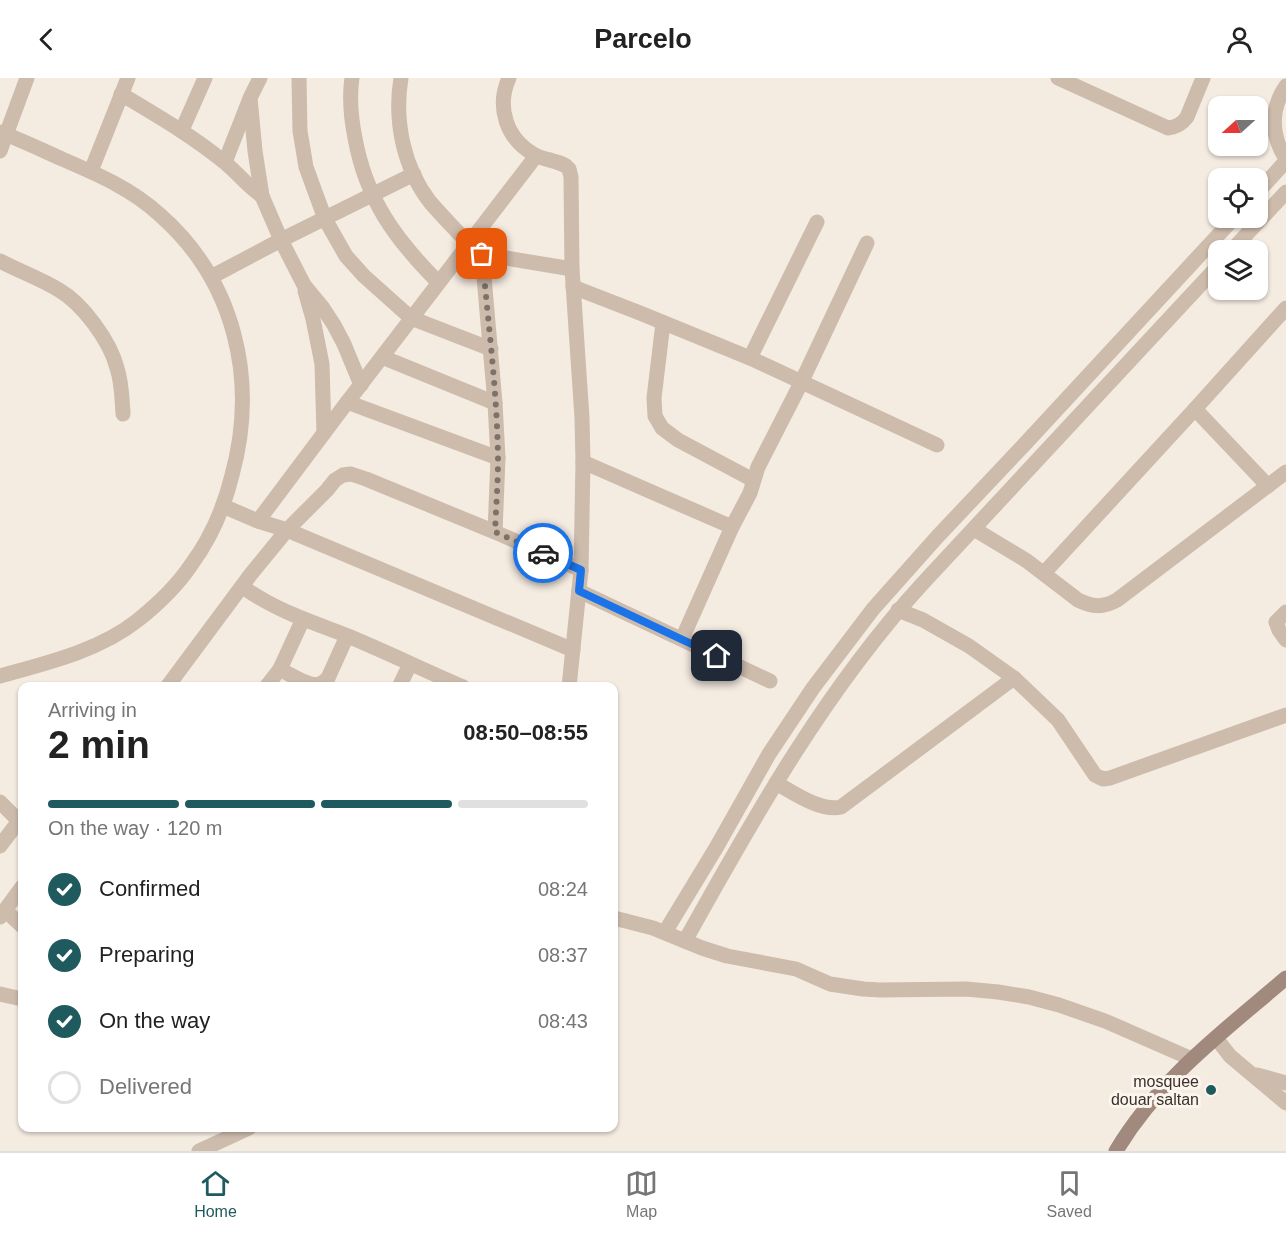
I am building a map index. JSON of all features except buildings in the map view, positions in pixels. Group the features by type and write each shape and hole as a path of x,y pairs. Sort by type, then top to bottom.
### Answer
{"main road":[{"path":"1116,1151 1158,1092 1192,1059 1286,978"}],"street":[{"path":"0,151 3,133 27,78"},
{"path":"91,171 128,78"},
{"path":"182,130 205,78"},
{"path":"225,162 260,78"},
{"path":"299,78 300,130 306,167 324,219 346,256 364,276 411,318 491,349"},
{"path":"352,78 351,117 358,155 372,196 400,240 438,282"},
{"path":"401,78 398,101 399,124 404,150 429,200 468,243 482,254 572,269"},
{"path":"508,78 503,99 508,128 520,144 536,156 562,164 571,173 572,269 583,462 581,570 570,682"},
{"path":"1058,78 1168,128 1174,128 1184,122 1203,78"},
{"path":"1268,180 1286,160 1277,142 1274,121 1278,100 1286,86"},
{"path":"121,94 182,130 225,162 261,196"},
{"path":"250,98 261,196 304,285 334,325 361,385"},
{"path":"0,676 83,650 120,633 156,605 176,585 191,566 216,524 223,506 237,458 243,401 242,371 231,321 211,277 184,239 159,214 125,189 91,171 3,133"},
{"path":"258,521 536,156"},
{"path":"211,277 414,174"},
{"path":"1241,240 1286,192"},
{"path":"750,358 817,222"},
{"path":"665,932 769,754 813,688 873,609 1225,228"},
{"path":"682,639 750,492 753,480 867,243"},
{"path":"482,254 498,458 495,532"},
{"path":"0,261 60,290 93,323 111,352 117,367 123,414"},
{"path":"686,940 776,783 834,694 898,610 1208,277"},
{"path":"304,285 322,364 324,433"},
{"path":"573,287 750,358 937,445"},
{"path":"1044,573 1286,308"},
{"path":"663,323 654,398 655,416 662,428 678,440 753,480"},
{"path":"382,357 495,403"},
{"path":"347,402 498,458"},
{"path":"1195,409 1268,486"},
{"path":"583,462 732,527"},
{"path":"974,529 1044,573 1086,604 1094,606 1110,604 1286,472"},
{"path":"171,682 251,574 287,530 335,480 343,475 351,474 495,532 581,570"},
{"path":"223,506 287,530 573,650"},
{"path":"243,587 259,599 451,682"},
{"path":"579,591 770,681"},
{"path":"898,610 923,620 969,646 1014,678 1058,720 1095,775 1103,779 1286,715"},
{"path":"1286,612 1276,622 1286,640"},
{"path":"270,682 280,669 303,619"},
{"path":"323,682 328,678 347,636"},
{"path":"401,682 410,664"},
{"path":"280,669 307,682"},
{"path":"776,783 828,809 842,807 1014,678"},
{"path":"0,802 18,819"},
{"path":"0,846 18,825"},
{"path":"18,892 2,914 18,924"},
{"path":"618,919 665,932 714,952 796,969 830,984 880,990 966,989 1029,997 1106,1021 1192,1059"},
{"path":"0,994 18,998"},
{"path":"1216,1038 1230,1056 1286,1103"},
{"path":"1251,1074 1286,1083"},
{"path":"199,1151 218,1135"}],"way so far":[{"path":"482,254 498,458 495,532 543,553"}],"place":[{"name":"mosquee douar saltan","path":"1211,1090"}],"route":[{"path":"543,553 581,570 579,591 717,656"}]}
